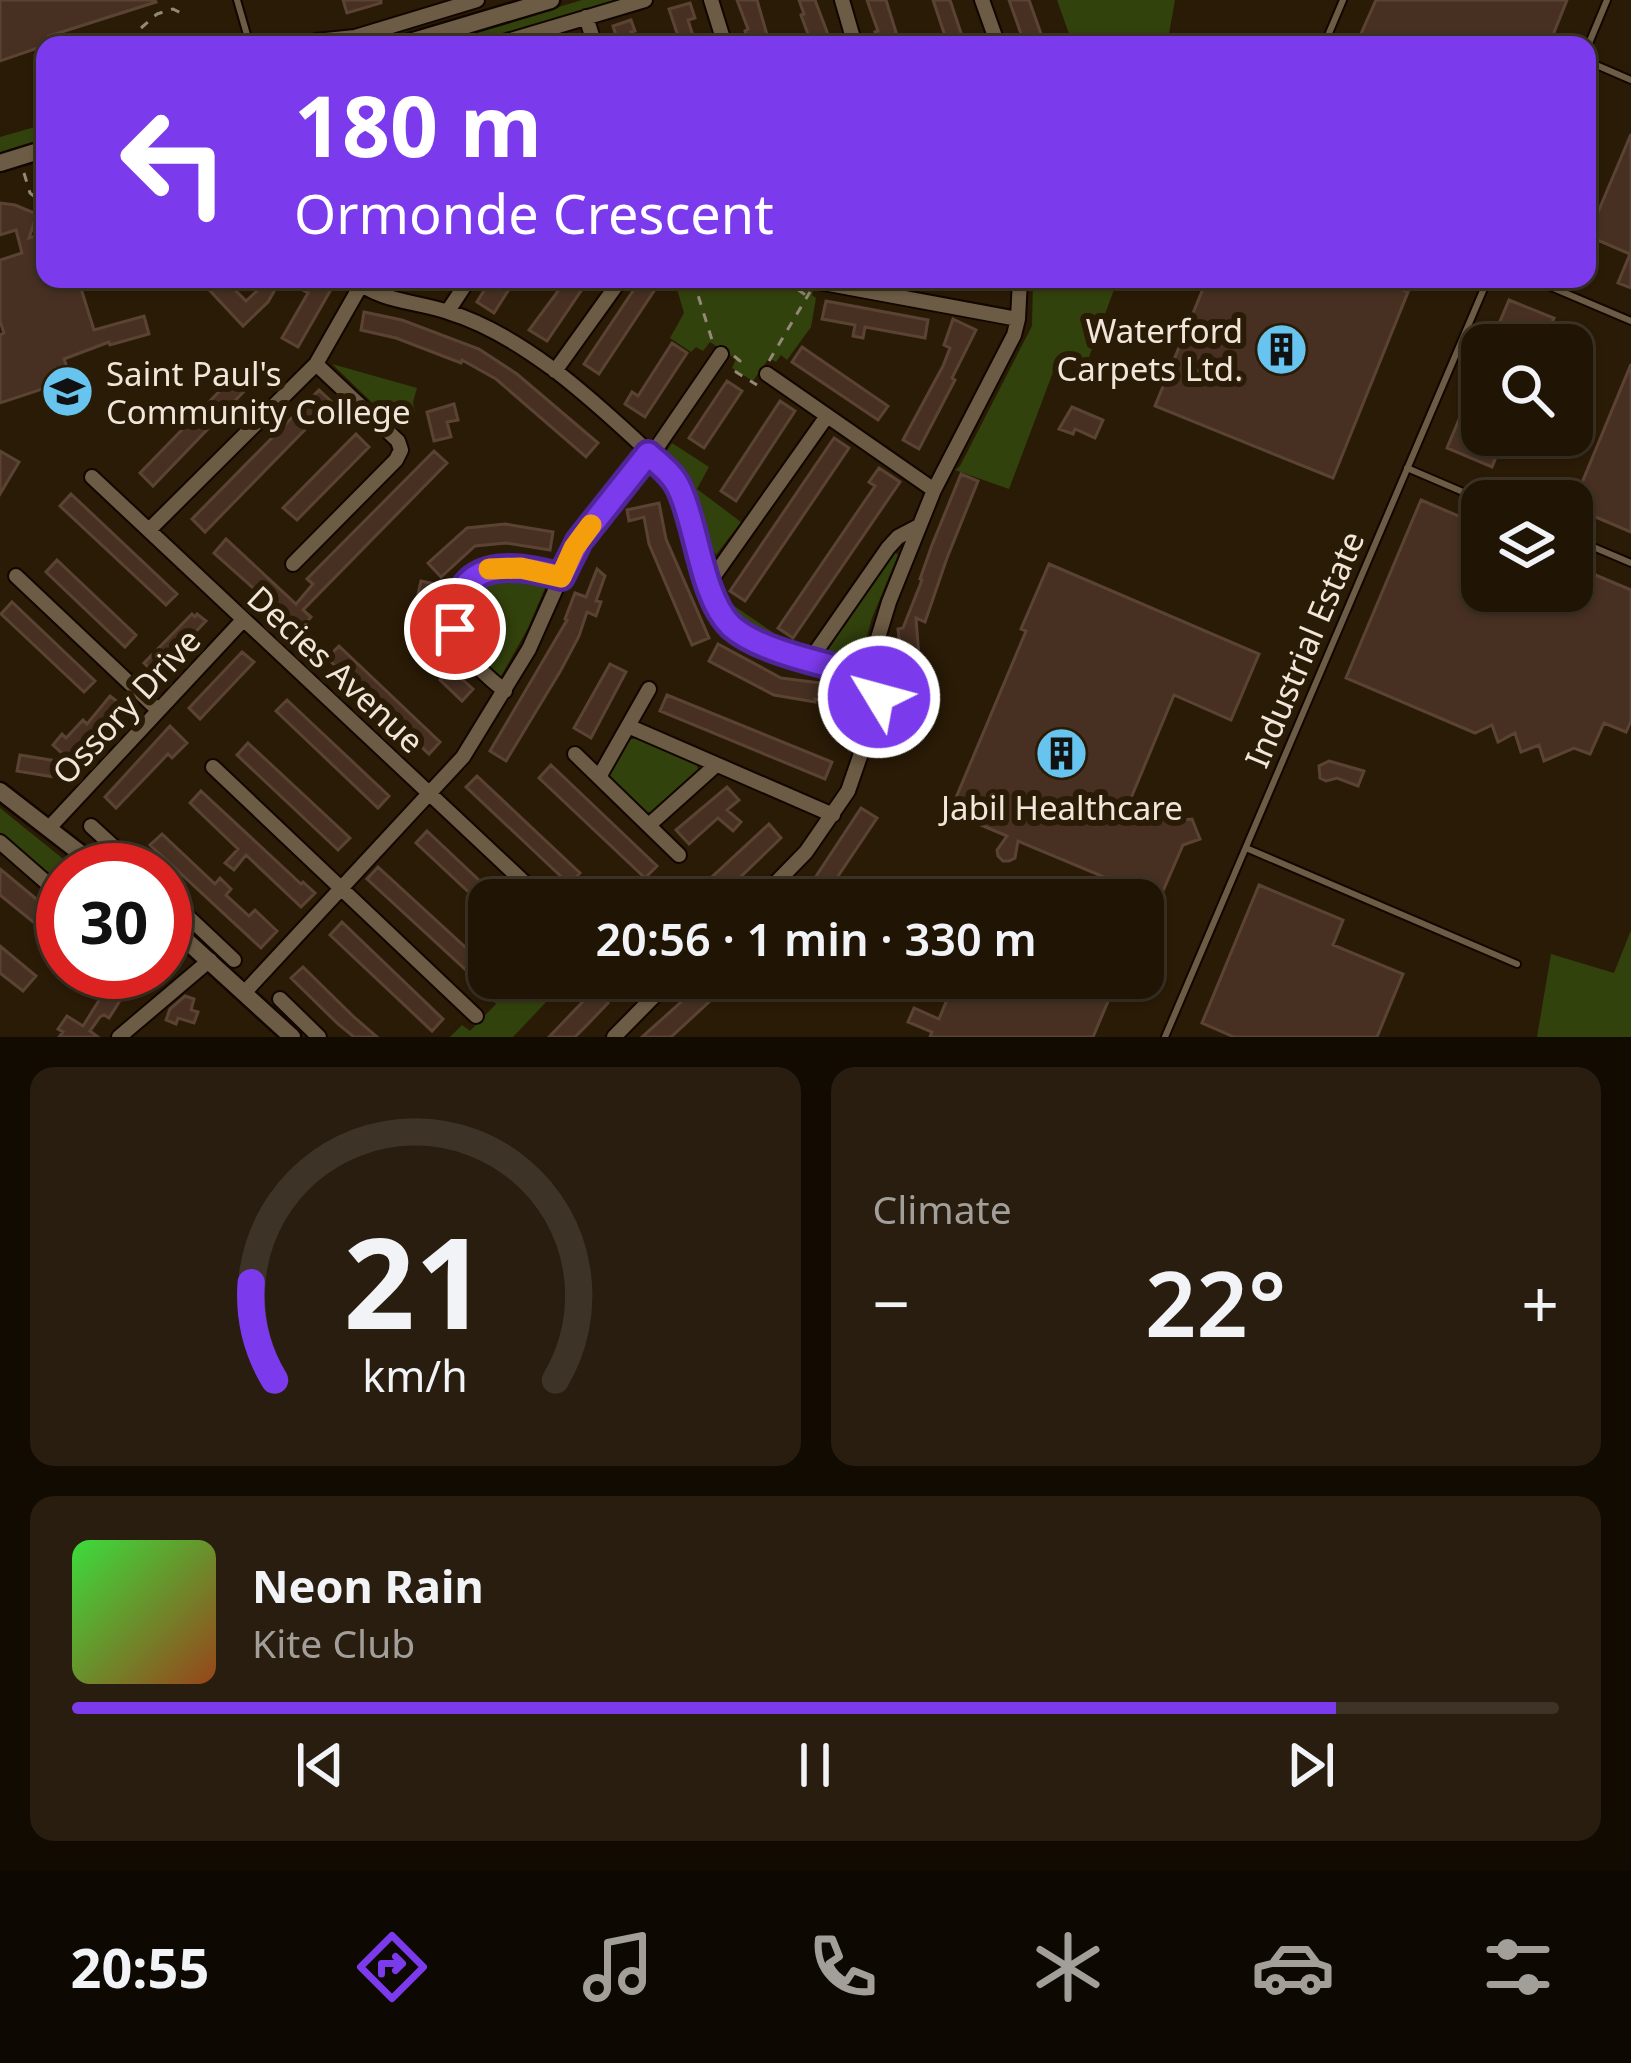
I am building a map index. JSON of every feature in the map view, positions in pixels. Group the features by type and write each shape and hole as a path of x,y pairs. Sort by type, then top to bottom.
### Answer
{"street":[{"path":"358,36 477,0"},
{"path":"430,36 551,0"},
{"path":"524,36 645,0"},
{"path":"711,0 722,36"},
{"path":"842,0 852,36"},
{"path":"982,0 995,36"},
{"path":"586,17 592,36"},
{"path":"0,163 36,152"},
{"path":"149,530 316,364 354,288"},
{"path":"370,288 391,298 448,311 499,334 556,370 679,487 709,583 723,614 737,630 787,653 879,679"},
{"path":"448,311 463,288"},
{"path":"556,370 615,288"},
{"path":"781,879 833,815 850,785 875,716 878,638 917,527 1012,341 1020,288"},
{"path":"811,289 1018,319"},
{"path":"245,992 470,749 543,621 579,541 649,455 721,354"},
{"path":"293,563 401,450 398,441 316,364"},
{"path":"767,374 934,490"},
{"path":"709,583 827,416"},
{"name":"Decies Avenue","path":"92,477 520,879"},
{"path":"810,660 888,548 917,527"},
{"path":"506,691 477,667 458,640 454,622 461,595 476,576 498,567 561,577"},
{"path":"16,576 158,710"},
{"name":"Ossory Drive","path":"48,829 243,620"},
{"path":"599,777 649,689"},
{"path":"628,727 833,815"},
{"path":"575,754 680,855"},
{"path":"650,825 716,765"},
{"path":"213,767 476,1016"},
{"path":"0,790 66,843"},
{"path":"91,826 110,843"},
{"path":"0,842 36,873"},
{"path":"192,920 234,960"},
{"path":"192,944 292,1037"},
{"path":"119,1037 210,960"},
{"path":"280,999 320,1037"},
{"path":"614,1037 649,1000"}],"lane":[{"path":"237,0 247,36"},
{"path":"1328,36 1343,0"},
{"path":"1592,36 1607,0"},
{"path":"1596,65 1631,80"},
{"name":"Industrial Estate","path":"1165,1037 1484,288"},
{"path":"1553,288 1631,321"},
{"path":"1407,468 1461,491"},
{"path":"1593,547 1631,563"},
{"path":"1246,848 1517,964"}],"path":[{"path":"141,28 157,14 173,9 183,14"},
{"path":"20,157 30,193 36,198"},
{"path":"767,374 763,371 811,289"}],"green space":[{"path":"582,0 617,0 497,36 462,36"},
{"path":"1057,0 1175,0 1169,36 1070,36"},
{"path":"36,127 36,145 0,155 0,137"},
{"path":"677,288 814,288 816,298 811,327 787,360 781,355 776,362 769,358 753,381 732,368 736,359 710,342 703,351 696,347 691,352 670,338 684,313"},
{"path":"1033,288 1115,288 1089,357 1055,367 1009,489 955,470 1032,326"},
{"path":"332,364 417,388 415,412 388,418"},
{"path":"672,443 709,467 697,489 741,522 716,555 704,535 690,477 665,454"},
{"path":"894,551 898,555 867,636 865,668 826,655 829,643"},
{"path":"491,576 548,581 500,678 474,654 461,628 465,601"},
{"path":"721,597 790,644 750,629"},
{"path":"637,738 697,765 699,774 656,812 644,812 609,778 628,740"},
{"path":"0,808 43,843 36,843 36,866 0,835"},
{"path":"1631,930 1631,1037 1537,1037 1551,954 1614,973"},
{"path":"492,999 548,1000 513,1037 450,1037 462,1025 470,1031 496,1004"}],"building":[{"path":"0,0 156,2 36,36 36,49 0,61"},
{"path":"343,0 381,0 381,3 347,13"},
{"path":"737,0 757,0 767,36 747,36"},
{"path":"799,0 815,0 829,36 809,36"},
{"path":"867,0 886,0 897,36 877,36"},
{"path":"933,0 950,0 962,36 945,36"},
{"path":"1009,0 1029,0 1042,36 1022,36"},
{"path":"1376,0 1567,0 1553,36 1360,36"},
{"path":"690,3 693,36 678,36 669,9"},
{"path":"631,20 635,31 633,36 616,36 613,26"},
{"path":"1631,134 1631,288 1618,283 1630,254 1596,239 1596,217"},
{"path":"0,203 36,214 29,238 36,236 36,288 81,288 94,330 144,316 149,334 109,342 64,359 78,409 65,413 54,385 0,403 0,335 4,333 0,260 22,253 16,230 0,235"},
{"path":"207,288 233,288 246,301 260,288 276,288 243,326"},
{"path":"299,288 332,288 298,347 282,338 308,293"},
{"path":"486,288 510,288 494,313 477,302"},
{"path":"560,288 583,288 547,341 529,330"},
{"path":"635,288 656,288 599,374 584,364"},
{"name":"Waterford Carpets Ltd.","path":"1203,288 1398,288 1408,292 1333,478 1155,406"},
{"path":"1509,300 1554,318 1552,324 1499,324"},
{"path":"826,301 928,320 925,338 865,327 863,338 853,336 855,325 822,319"},
{"path":"364,312 402,320 479,349 517,374 598,443 586,457 496,379 462,360 361,330"},
{"path":"953,319 976,330 919,449 903,440 943,366"},
{"path":"672,343 687,353 645,417 625,404 632,392 638,396"},
{"path":"802,347 888,406 878,420 792,362"},
{"path":"1631,364 1631,532 1593,516 1593,480 1583,480"},
{"path":"241,369 254,381 153,486 140,473"},
{"path":"727,381 742,391 704,448 689,438"},
{"path":"319,390 332,402 205,532 192,519"},
{"path":"780,401 795,411 736,501 721,491"},
{"path":"454,404 458,420 447,422 451,437 434,441 427,412"},
{"path":"1072,407 1103,420 1095,438 1075,429 1073,434 1059,429"},
{"path":"1461,415 1461,454 1447,448"},
{"path":"356,434 369,447 297,520 283,508"},
{"path":"834,438 849,448 745,601 730,591"},
{"path":"0,451 19,462 0,494"},
{"path":"434,451 447,463 303,610 311,617 300,630 214,553 226,539 296,604 313,584 307,579"},
{"path":"1466,456 1496,456 1492,467"},
{"path":"879,468 900,482 793,638 778,628 875,486 869,482"},
{"path":"961,474 978,481 925,622 916,618 916,706 900,748 883,741 898,701 897,667 902,667 898,629 903,628"},
{"path":"71,494 177,594 166,605 60,506"},
{"path":"1421,500 1461,517 1461,612 1593,612 1593,574 1631,590 1631,721 1626,732 1604,723 1590,754 1574,748 1544,761 1539,745 1521,752 1515,733 1498,742 1492,725 1475,733 1346,678"},
{"path":"659,503 666,539 709,638 692,645 649,544 644,517 629,521 627,510"},
{"path":"505,524 553,532 550,550 506,543 475,546 441,577 428,563 467,528"},
{"path":"57,560 136,635 125,647 46,572"},
{"name":"Jabil Healthcare","path":"1049,564 1259,654 1231,720 1174,695 1131,798 1183,820 1192,819 1200,839 1183,845 1164,889 1164,879 1109,879 1018,841 1015,858 1003,861 997,850 1007,836 950,812 1026,631 1021,629"},
{"path":"597,569 605,576 596,616 587,612 561,670 506,761 490,751 567,620 575,593 586,597"},
{"path":"421,581 439,585 432,616 414,611"},
{"path":"12,602 95,681 84,692 1,614"},
{"path":"192,614 206,621 155,674 144,663"},
{"path":"434,632 444,659 426,666 415,639"},
{"path":"718,644 781,678 857,693 852,711 815,699 774,695 709,661"},
{"path":"339,646 440,742 429,754 327,658"},
{"path":"242,652 254,662 200,719 189,708"},
{"path":"610,664 626,672 591,738 574,728"},
{"path":"451,669 473,689 462,701 440,680"},
{"path":"667,695 832,762 825,779 660,711"},
{"path":"110,696 123,706 73,763 53,745 83,720 87,724"},
{"path":"287,700 389,796 378,808 276,711"},
{"path":"170,726 187,743 172,758 168,754 116,808 105,797"},
{"path":"248,743 350,838 338,850 237,755"},
{"path":"20,755 57,761 54,777 17,771"},
{"path":"1329,761 1364,771 1358,786 1320,778 1319,766"},
{"path":"551,765 657,866 645,878 539,778"},
{"path":"477,776 580,873 564,879 466,787"},
{"path":"727,787 739,800 727,810 741,822 733,831 718,818 689,844 676,830"},
{"path":"201,791 315,893 301,907 246,855 234,870 225,863 238,849 190,803"},
{"path":"861,808 877,818 836,879 814,879"},
{"path":"769,824 781,838 738,879 710,879"},
{"path":"427,831 478,879 468,879 468,891 416,843"},
{"path":"192,862 215,884 220,878 231,889 226,895 249,916 255,910 277,931 261,948 192,884"},
{"path":"378,867 468,950 468,972 367,879"},
{"path":"0,869 36,899 36,924 0,895"},
{"path":"1259,885 1343,920 1333,945 1403,974 1377,1037 1234,1037 1202,1023"},
{"path":"342,922 443,1019 432,1031 330,935"},
{"path":"0,946 36,976 23,991 0,973"},
{"path":"303,967 377,1037 354,1037 338,1024 291,978"},
{"path":"192,998 194,999 191,1010 198,1012 194,1023 178,1018 176,1024 166,1020 182,999"},
{"path":"100,999 121,999 109,1018 100,1017 90,1031 98,1037 59,1037 63,1032 58,1029 67,1016 83,1026"},
{"path":"585,999 608,1003 575,1037 549,1037"},
{"path":"685,999 712,999 671,1037 642,1037"},
{"path":"947,999 1109,999 1093,1037 930,1037 932,1032 908,1022 914,1008 939,1019"}],"slow traffic":[{"path":"489,569 521,568 561,577 591,525"}],"place":[{"name":"Waterford Carpets Ltd.","path":"1282,349"},
{"name":"Saint Paul's Community College","path":"67,392"},
{"name":"Jabil Healthcare","path":"1062,753"}],"route":[{"path":"455,629 461,595 482,572 508,567 561,577 579,541 648,454 682,493 709,583 731,626 795,656 879,679 879,697"}]}
